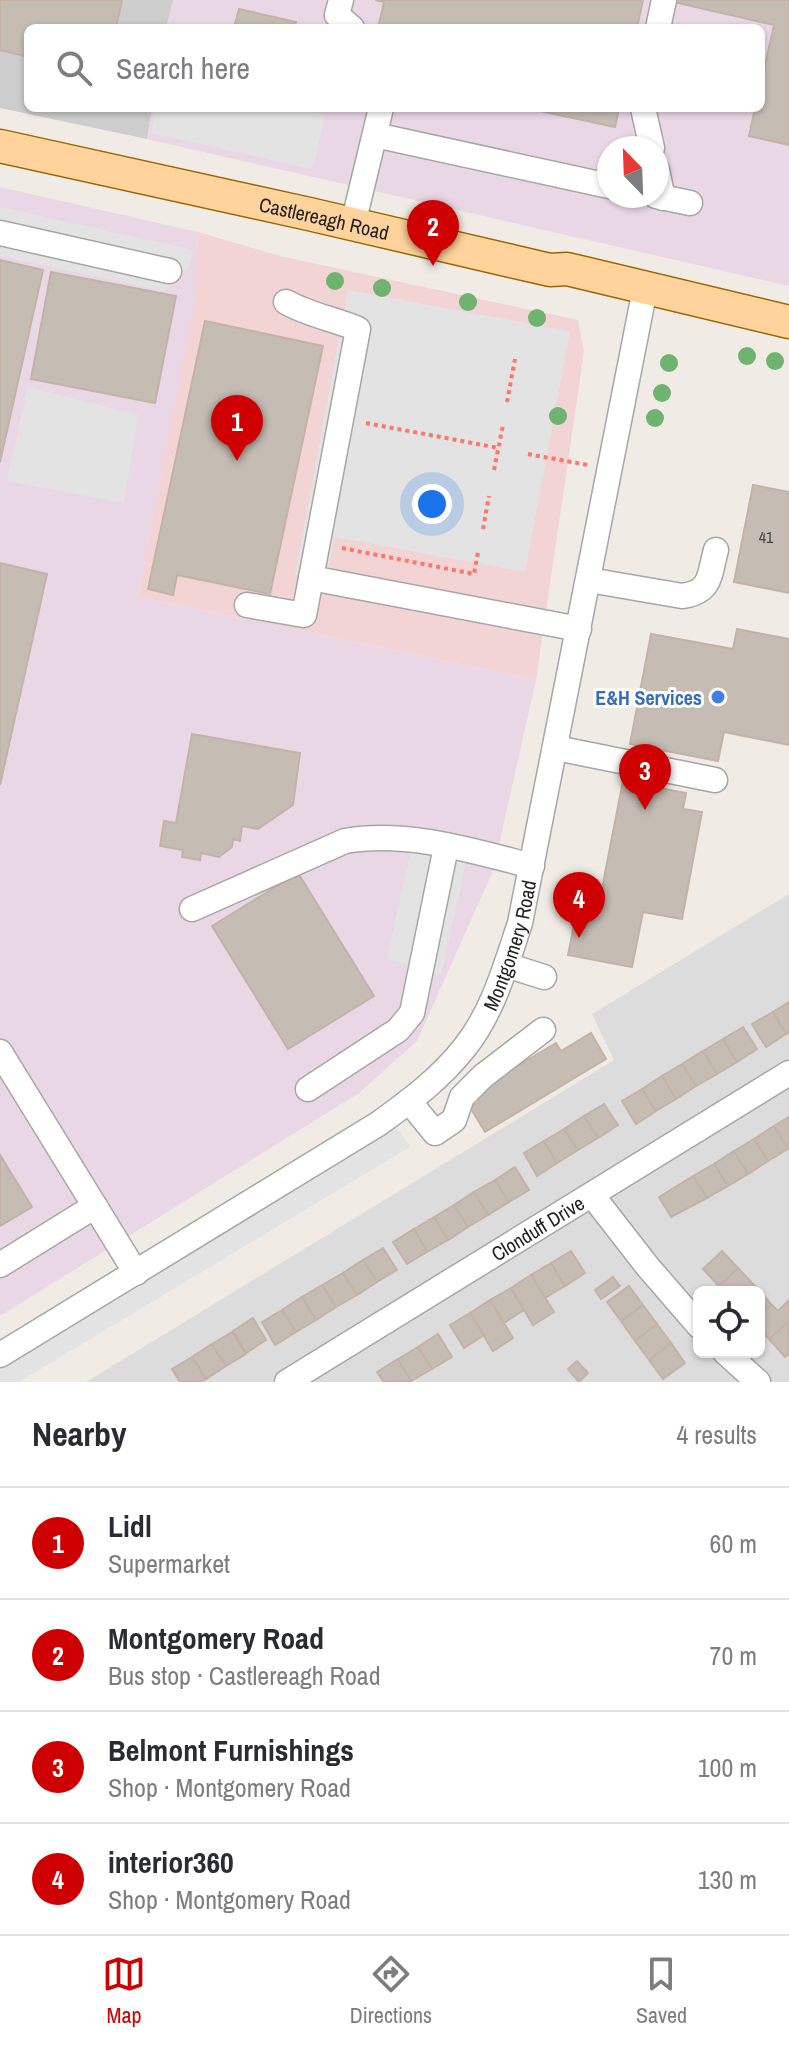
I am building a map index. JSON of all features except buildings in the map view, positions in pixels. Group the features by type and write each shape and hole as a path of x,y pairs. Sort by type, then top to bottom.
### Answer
{"main road":[{"name":"Castlereagh Road","path":"0,146 550,270 567,269 789,322"}],"street":[{"path":"341,0 337,15 347,24"},
{"path":"659,24 664,0"},
{"path":"353,224 380,112"},
{"path":"644,112 649,136"},
{"path":"375,135 597,183"},
{"path":"669,199 690,203"},
{"path":"0,233 169,271"},
{"name":"Montgomery Road","path":"0,1355 378,1124 425,1089 467,1045 497,991 520,923 645,289"},
{"path":"247,605 304,615 358,329 330,317 303,312 286,302"},
{"path":"589,580 682,596 697,594 707,584 716,550"},
{"path":"311,578 579,629"},
{"path":"556,748 715,780"},
{"path":"192,909 345,841 395,837 532,866"},
{"path":"308,1089 398,1030 412,1013 446,847"},
{"path":"506,965 544,977"},
{"path":"409,1101 435,1133 454,1120 462,1097 483,1076 543,1030"},
{"path":"0,1052 136,1273"},
{"name":"Clonduff Drive","path":"287,1382 789,1073"},
{"path":"592,1195 693,1319"},
{"path":"0,1265 95,1206"},
{"path":"732,1358 758,1382"}],"path":[{"path":"507,402 515,359"},
{"path":"366,423 499,448"},
{"path":"494,470 503,425"},
{"path":"528,454 610,469"},
{"path":"483,529 489,496"},
{"path":"344,537 342,549 474,574 478,552"}],"shaded area":[{"path":"0,0 173,0 167,24 24,24 24,112 151,112 147,139 0,108"},
{"path":"173,0 789,0 789,286 147,139 151,112 765,112 765,24 167,24"},
{"path":"155,112 311,112 325,115 313,169 151,133"},
{"path":"0,187 198,232 197,288 138,597 536,680 493,871 417,1041 359,1093 0,1316"},
{"path":"0,207 193,250 188,268 165,291 0,256"},
{"path":"198,232 280,256 578,320 584,352 536,680 138,597 196,288"},
{"path":"348,290 570,331 525,572 335,537 326,581 295,575"},
{"path":"28,387 138,415 124,503 7,481"},
{"path":"412,845 445,851 466,862 441,975 387,959"},
{"path":"789,894 789,1382 86,1382 614,1060 592,1014"},
{"path":"389,1116 410,1147 19,1382 0,1382 0,1355"}],"place":[{"name":"Montgomery Road","path":"433,266"},
{"name":"Lidl","path":"237,461"},
{"name":"E&H Services","path":"718,697"},
{"name":"Belmont Furnishings","path":"645,810"},
{"name":"interior360","path":"579,938"}]}
